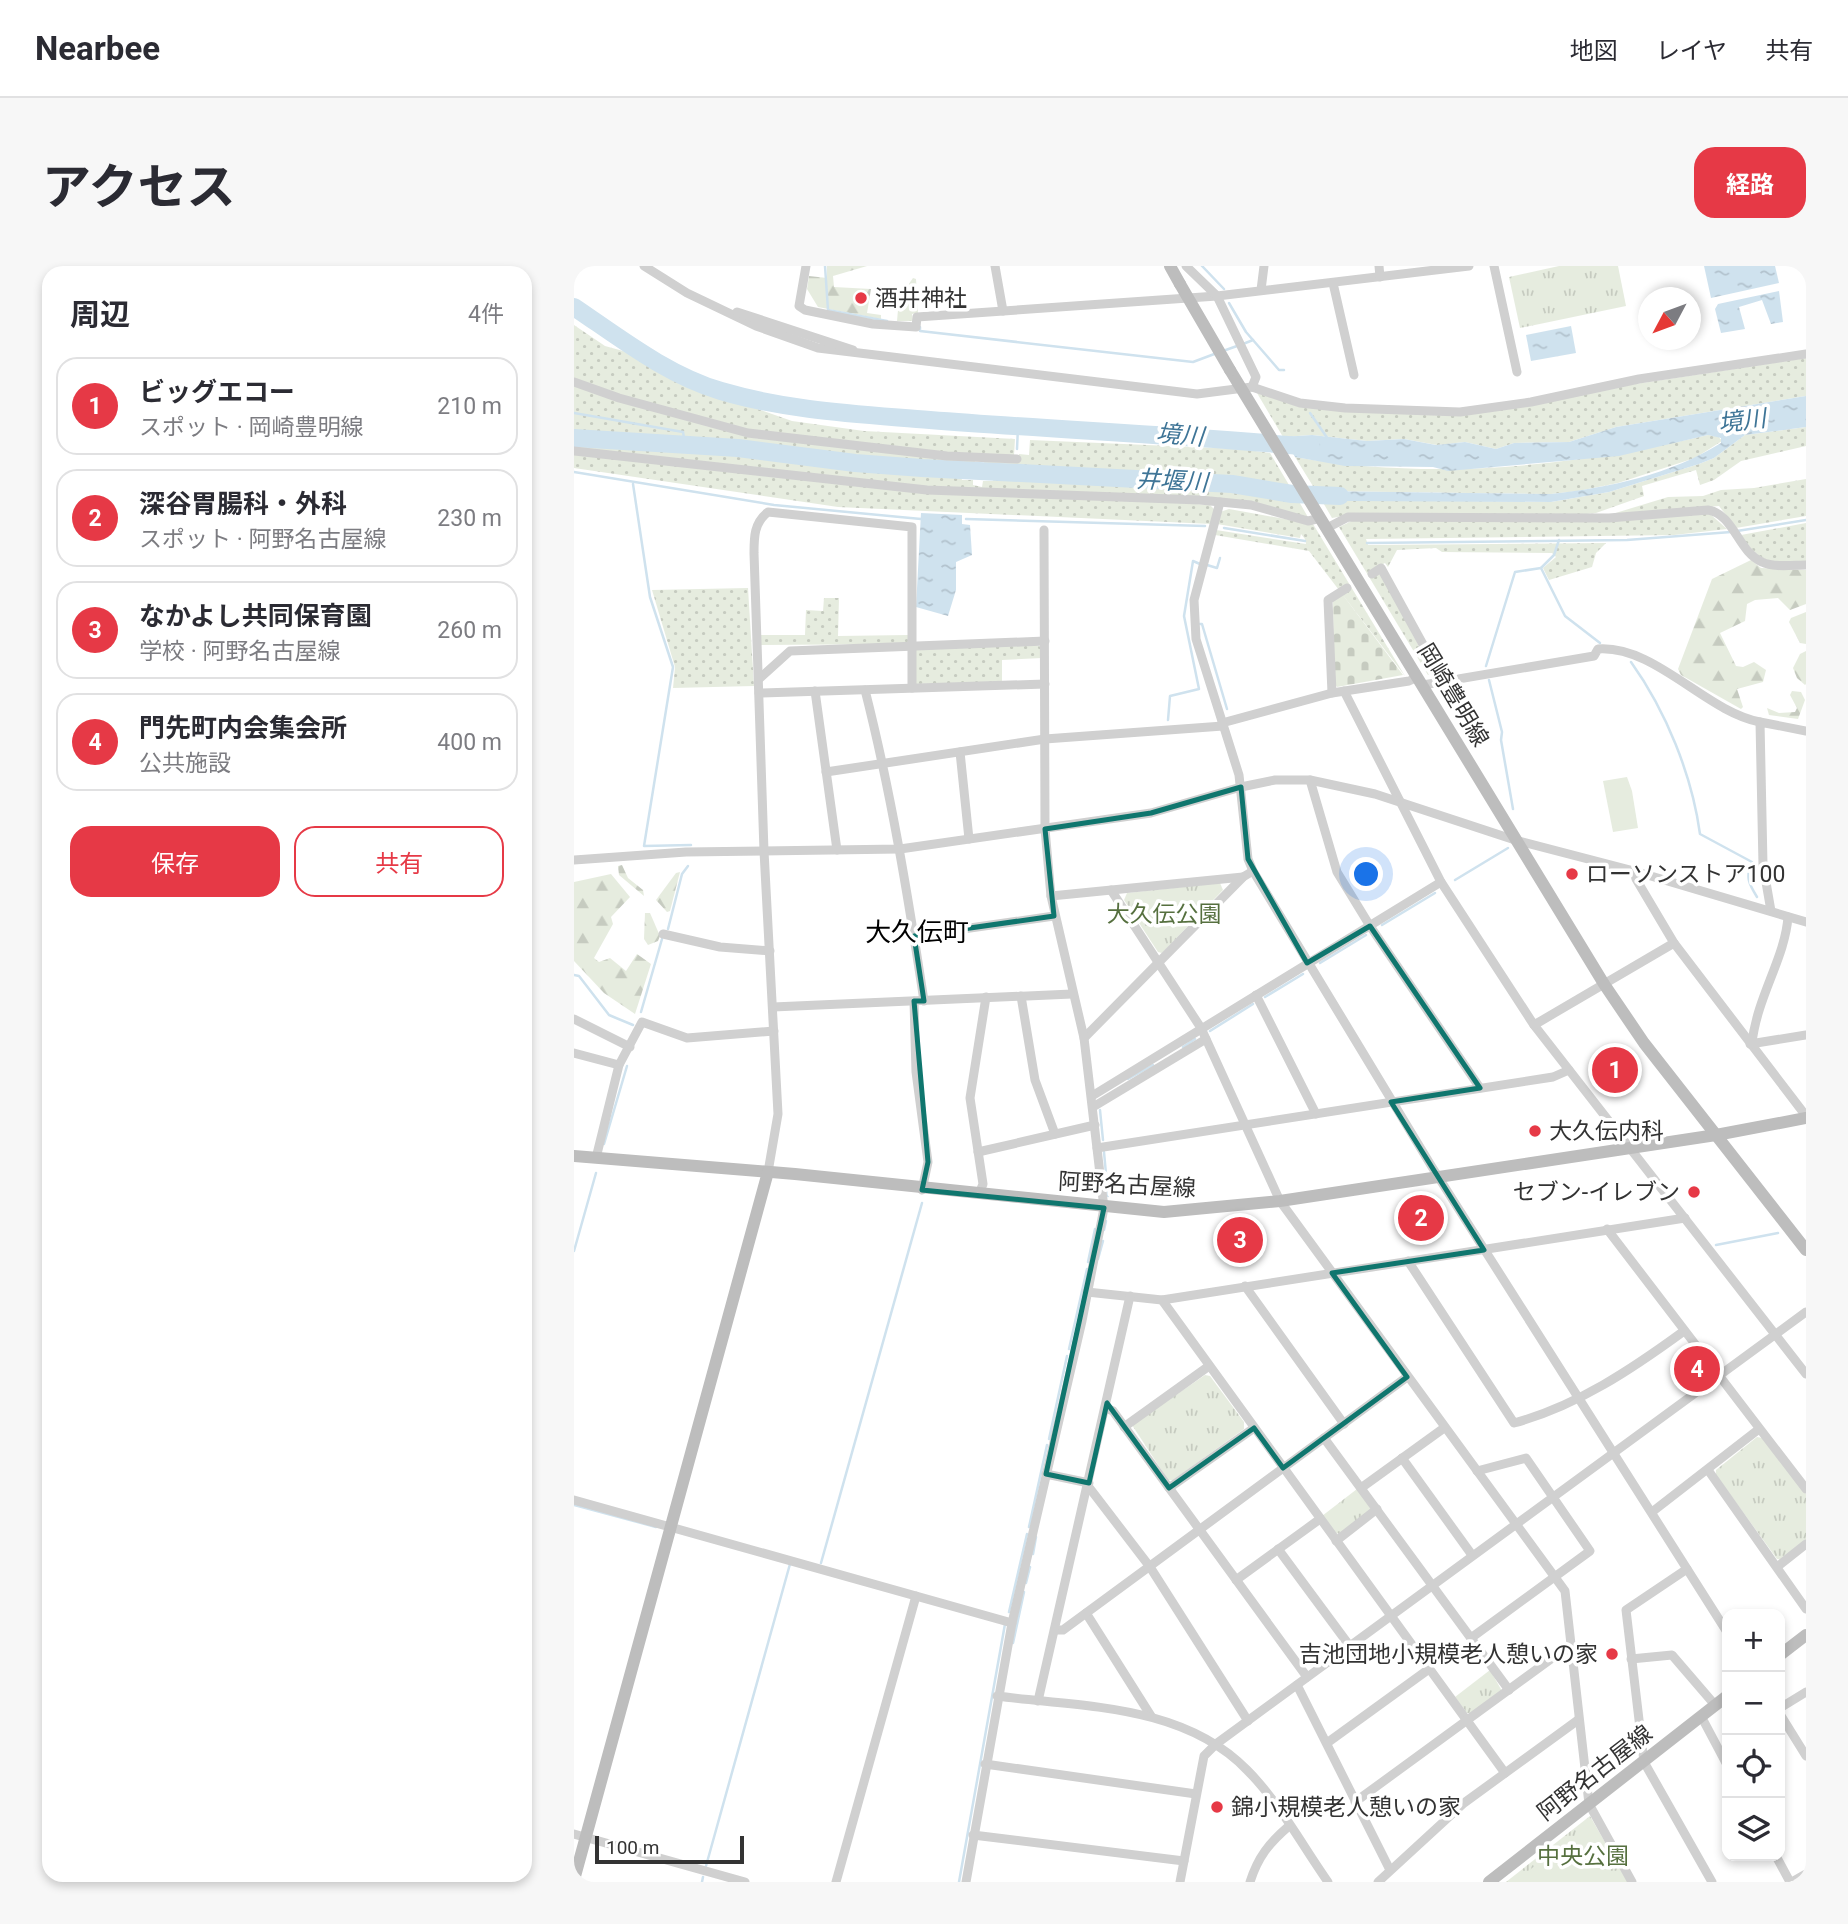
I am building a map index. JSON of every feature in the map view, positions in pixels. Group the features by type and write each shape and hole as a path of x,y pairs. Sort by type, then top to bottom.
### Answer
{"main road":[{"name":"岡崎豊明線","path":"1170,266 1230,370 1246,389 1322,521 1604,984 1644,1043 1716,1135"},
{"name":"阿野名古屋線","path":"574,1156 768,1172 922,1190 1164,1212 1280,1201 1437,1175 1716,1135 1806,1117"},
{"path":"1716,1135 1806,1250"},
{"path":"574,1880 580,1835 672,1526 768,1172"},
{"path":"1785,1651 1806,1635"},
{"name":"阿野名古屋線","path":"1489,1882 1722,1700"}],"street":[{"path":"644,266 756,326 818,348 1198,394 1246,389 1300,403 1345,408 1460,412 1521,404 1639,379 1806,354"},
{"path":"806,266 799,306 805,310 873,324 916,322 1003,311 1217,296 1468,266"},
{"path":"995,266 1003,311"},
{"path":"1186,266 1217,296 1256,377 1246,389"},
{"path":"1261,290 1264,266"},
{"path":"1379,266 1380,277"},
{"path":"1494,266 1517,372"},
{"path":"1333,283 1354,375"},
{"path":"574,382 619,398 748,433 947,456 1017,459"},
{"path":"574,451 927,489 1220,502 1251,505 1308,521 1348,517 1601,519 1709,510 1717,512 1752,556 1764,564 1806,565"},
{"path":"1220,502 1194,600 1196,639 1241,787 1248,859 1391,1102 1722,1624"},
{"path":"768,1172 778,1121 764,851 754,536 761,518 768,512 912,527 912,688"},
{"path":"966,1882 997,1696 1104,1208 1084,1038 1054,916 1045,829 1044,530"},
{"path":"1371,574 1381,568 1442,679"},
{"path":"1332,693 1328,600 1347,588"},
{"path":"759,679 790,651 1045,641"},
{"path":"826,772 1045,739 1222,724 1332,693 1409,681 1517,671 1594,656 1598,649 1614,648 1662,670 1744,719 1806,731"},
{"path":"759,692 1045,684"},
{"path":"865,690 884,764 924,1000"},
{"path":"815,691 837,850"},
{"path":"1344,691 1441,882 1534,1025 1806,1374"},
{"path":"1760,722 1763,865 1771,911"},
{"path":"960,752 970,839"},
{"path":"574,859 686,852 900,849 1151,813 1241,787 1275,780 1311,780 1334,783 1515,840 1634,871 1806,922"},
{"path":"1311,780 1337,872 1370,926 1480,1088"},
{"path":"1634,871 1636,879 1674,943 1806,1117"},
{"path":"1051,896 1243,877 1254,872"},
{"path":"1084,1038 1243,877"},
{"path":"1092,1096 1441,882"},
{"path":"1111,890 1201,1028 1280,1201 1565,1591 1589,1804 1632,1882"},
{"path":"914,936 1054,916"},
{"path":"1751,1043 1760,1002 1786,939 1788,917"},
{"path":"663,934 720,947 770,951"},
{"path":"1534,1025 1674,943"},
{"path":"773,1007 1072,994"},
{"path":"1256,995 1316,1114"},
{"path":"1021,996 1035,1080 1055,1134"},
{"path":"979,1194 983,1184 970,1098 986,997"},
{"path":"914,1001 916,1072 928,1162 922,1190"},
{"path":"574,1019 630,1047"},
{"path":"596,1158 619,1065 642,1021 687,1038 774,1031"},
{"path":"1751,1043 1806,1035"},
{"path":"1093,1107 1206,1039"},
{"path":"574,1053 619,1065"},
{"path":"1097,1148 1553,1077 1569,1070"},
{"path":"978,1152 1095,1125"},
{"path":"1087,1293 1161,1300 1685,1217"},
{"path":"1607,1229 1806,1489"},
{"path":"1408,1261 1514,1423 1540,1416 1628,1372 1684,1331"},
{"path":"1245,1286 1344,1424"},
{"path":"1038,1701 1107,1408 1130,1297"},
{"path":"1161,1300 1505,1773"},
{"path":"1180,1882 1204,1756 1216,1744 1806,1312"},
{"path":"1124,1427 1209,1366"},
{"path":"1055,1630 1063,1630 1407,1377"},
{"path":"1107,1408 1124,1427 1307,1677"},
{"path":"1169,1488 1254,1428"},
{"path":"1361,1488 1444,1428"},
{"path":"1652,1512 1759,1429"},
{"path":"1324,1438 1509,1690"},
{"path":"1402,1458 1472,1555"},
{"path":"1471,1638 1590,1551 1526,1458 1477,1471"},
{"path":"1708,1470 1806,1609"},
{"path":"1046,1474 1088,1485 1150,1567 1248,1721"},
{"path":"574,1500 1012,1623"},
{"path":"1336,1541 1377,1509"},
{"path":"1236,1580 1320,1519"},
{"path":"1777,1567 1806,1544"},
{"path":"1278,1549 1349,1645"},
{"path":"1688,1569 1626,1610 1644,1762 1712,1882"},
{"path":"836,1882 916,1595"},
{"path":"1086,1613 1151,1716"},
{"path":"1355,1802 1570,1645"},
{"path":"1631,1659 1672,1655 1715,1705"},
{"path":"1326,1744 1429,1669"},
{"path":"1297,1685 1390,1870"},
{"path":"1785,1705 1806,1692"},
{"path":"997,1696 1151,1716 1216,1744 1246,1768 1328,1882"},
{"path":"1701,1716 1722,1756"},
{"path":"1378,1882 1465,1803 1578,1720"},
{"path":"1785,1722 1806,1755"},
{"path":"985,1764 1196,1794"},
{"path":"1250,1882 1257,1860 1267,1845 1289,1826"},
{"path":"580,1835 745,1882"},
{"path":"973,1835 1184,1861"},
{"path":"1779,1861 1791,1882 1806,1874"}],"highlighted area":[{"path":"1241,787 1248,859 1307,963 1370,926 1480,1088 1391,1102 1484,1250 1332,1273 1407,1377 1283,1468 1254,1428 1169,1488 1107,1403 1089,1483 1046,1474 1104,1208 922,1190 928,1162 914,1001 924,1001 914,936 1054,916 1045,829 1151,813"}],"green space":[{"path":"827,266 867,266 833,276 834,287 871,289 867,313 881,315 881,319 818,307 807,289 809,276 827,278"},
{"path":"1559,266 1618,266 1626,306 1520,328 1509,277"},
{"path":"913,278 916,279 918,313 912,314 913,321 897,321 899,298"},
{"path":"574,325 605,346 634,354 643,363 717,395 792,421 864,431 1015,439 1014,455 937,453 755,432 647,404 574,378"},
{"path":"1806,358 1806,396 1616,427 1569,442 1514,443 1496,449 1465,442 1437,445 1404,439 1367,441 1312,435 1283,437 1257,393 1294,405 1433,415"},
{"path":"574,385 643,408 755,438 975,460 975,463 962,469 782,451 739,443 574,431"},
{"path":"1806,427 1806,446 1741,461 1714,480 1700,485 1696,470 1642,486 1644,496 1596,513 1568,516 1362,513 1332,518 1321,499 1551,502 1609,492 1699,464 1714,458 1745,435"},
{"path":"1708,435 1718,436 1722,441 1695,458 1618,483 1551,494 1316,491 1295,457 1399,468 1502,467 1605,455"},
{"path":"1030,440 1241,449 1270,453 1292,490 1226,479 995,470 984,463 984,460 1018,462 1019,454 1029,455"},
{"path":"574,442 701,449 961,477 962,480 973,480 973,485 982,487 983,481 993,481 994,477 1217,485 1297,498 1309,519 1213,497 923,486 574,449"},
{"path":"574,453 775,476 1210,505 1215,510 1211,524 838,507 574,468"},
{"path":"1806,479 1806,516 1736,528 1719,506 1609,515 1668,497 1703,496 1721,490 1754,488"},
{"path":"1229,509 1313,524 1405,676 1309,551 1215,535 1216,530 1306,544 1301,534 1300,538 1217,524 1220,512"},
{"path":"1709,513 1727,529 1674,535 1366,539 1368,545 1606,543 1596,553 1592,567 1549,580 1543,568 1556,557 1552,553 1442,552 1436,548 1397,550 1388,567 1385,563 1370,571 1382,574 1432,672 1428,675 1339,527 1354,520"},
{"path":"1806,523 1806,562 1768,560 1755,553 1741,535"},
{"path":"1751,560 1761,568 1806,570 1806,604 1790,610 1778,598 1755,600 1747,604 1745,621 1720,633 1736,666 1743,667 1754,662 1766,670 1763,682 1737,689 1743,707 1741,709 1681,675 1678,669 1712,579"},
{"path":"748,588 754,686 673,688 675,667 652,590"},
{"path":"1343,595 1403,675 1337,687 1334,683 1333,601"},
{"path":"824,598 839,598 838,636 908,635 909,644 761,645 761,635 805,635 806,610 823,611"},
{"path":"1806,612 1806,644 1800,643 1789,622 1791,618"},
{"path":"1042,647 1042,658 1002,660 1002,682 916,684 913,648"},
{"path":"1806,651 1805,685 1797,678 1793,668 1800,654"},
{"path":"1792,691 1801,692 1805,700 1798,719 1769,715 1767,708 1779,713 1795,712 1797,708 1790,695"},
{"path":"1627,777 1638,828 1613,832 1603,781"},
{"path":"622,865 628,878 643,890 644,896 619,875 618,866"},
{"path":"680,872 670,911 667,912 656,900 676,873"},
{"path":"611,874 630,897 611,917 613,924 594,958 599,962 610,958 626,971 637,954 651,964 635,1014 604,993 574,961 574,882"},
{"name":"大久伝公園","path":"1220,883 1223,890 1162,953 1158,952 1124,900 1127,893"},
{"path":"645,913 650,913 660,936 658,941 648,945 644,939"},
{"path":"1205,1375 1210,1376 1244,1422 1244,1429 1173,1480 1168,1480 1132,1425"},
{"path":"1757,1437 1762,1438 1806,1494 1806,1540 1782,1560 1777,1559 1716,1475 1716,1470"},
{"path":"1357,1489 1371,1507 1370,1511 1340,1534 1335,1533 1322,1516"},
{"path":"1490,1670 1502,1691 1471,1713 1467,1713 1455,1697"},
{"name":"中央公園","path":"1590,1816 1628,1882 1506,1882"},
{"name":"中央公園","path":"1590,1833 1617,1882 1514,1882 1568,1840 1573,1846"}],"water":[{"path":"1704,266 1775,266 1779,283 1711,298"},
{"path":"1779,291 1783,322 1771,324 1762,300 1739,307 1745,329 1721,333 1715,309 1718,304"},
{"path":"1571,326 1576,353 1531,361 1526,335"},
{"path":"1806,396 1806,427 1745,435 1714,458 1699,464 1609,492 1551,502 1347,501 1321,499 1316,491 1551,494 1617,483 1661,471 1702,454 1721,443 1721,438 1708,435 1619,456 1448,471 1433,467 1345,466 1295,457 1283,437 1312,435 1367,441 1404,439 1436,445 1465,442 1496,449 1514,443 1569,442 1616,427"},
{"path":"921,513 962,515 962,524 970,525 972,555 956,562 956,590 948,616 916,607"}],"waterway":[{"path":"825,266 828,310 887,321"},
{"path":"1202,266 1224,289"},
{"path":"1229,303 1246,332 1279,370 1284,370"},
{"name":"境川","path":"574,307 663,366 721,391 772,403 877,416 1311,447"},
{"path":"920,327 920,331 1193,362 1217,353"},
{"path":"1243,344 1253,340"},
{"path":"1223,351 1237,346"},
{"path":"574,413 683,432 685,444"},
{"path":"1310,413 1328,439"},
{"path":"1017,449 1018,427"},
{"name":"井堰川","path":"574,438 738,448 855,463 922,468 1232,484 1292,494 1340,496"},
{"path":"574,472 774,505 921,519"},
{"path":"633,484 650,597 673,667 644,846 691,845"},
{"path":"966,519 1205,526"},
{"path":"1737,531 1806,520"},
{"path":"1224,528 1305,541"},
{"path":"1367,543 1627,540 1731,532"},
{"path":"1559,540 1554,555 1541,568 1565,616 1600,643"},
{"path":"1207,565 1217,568 1220,558"},
{"path":"1168,720 1170,696 1199,689 1184,616 1193,561 1200,564"},
{"path":"1486,666 1515,572 1541,568"},
{"path":"1197,624 1202,624 1227,709"},
{"path":"1631,662 1655,701 1676,744 1691,789 1700,834 1752,862 1749,880 1757,897"},
{"path":"1489,680 1502,732 1501,740 1513,809"},
{"path":"1455,880 1508,848"},
{"path":"668,929 682,874 688,866"},
{"path":"1382,925 1435,893"},
{"path":"1320,963 1366,935"},
{"path":"641,1012 662,939"},
{"path":"1265,997 1303,974"},
{"path":"574,975 579,976 609,1015 633,1025"},
{"path":"1210,1031 1253,1004"},
{"path":"1183,1047 1195,1039"},
{"path":"1128,1079 1153,1065"},
{"path":"604,1144 627,1066"},
{"path":"1100,1110 1103,1140"},
{"path":"1104,1152 1108,1196"},
{"path":"574,1251 596,1173"},
{"path":"821,1563 922,1203"},
{"path":"1104,1230 1106,1221"},
{"path":"1088,1262 1095,1229"},
{"path":"1716,1245 1778,1233"},
{"path":"1098,1259 1103,1241"},
{"path":"1069,1349 1087,1269"},
{"path":"1049,1439 1067,1356"},
{"path":"1029,1527 1047,1445"},
{"path":"574,1505 656,1527"},
{"path":"1009,1612 1027,1534"},
{"path":"1033,1554 1036,1537"},
{"path":"706,1866 790,1564"},
{"path":"1026,1583 1030,1567"},
{"path":"1013,1643 1024,1592"},
{"path":"959,1882 1005,1624"},
{"path":"702,1882 703,1877"}],"place":[{"name":"酒井神社","path":"861,298"},
{"name":"ローソンストア100","path":"1572,874"},
{"name":"ビッグエコー","path":"1615,1070"},
{"name":"大久伝内科","path":"1535,1131"},
{"name":"セブン-イレブン","path":"1694,1192"},
{"name":"深谷胃腸科・外科","path":"1421,1218"},
{"name":"なかよし共同保育園","path":"1240,1240"},
{"name":"門先町内会集会所","path":"1697,1369"},
{"name":"吉池団地小規模老人憩いの家","path":"1612,1654"},
{"name":"錦小規模老人憩いの家","path":"1217,1807"}],"district":[{"name":"大久伝町","path":"917,932"}]}
